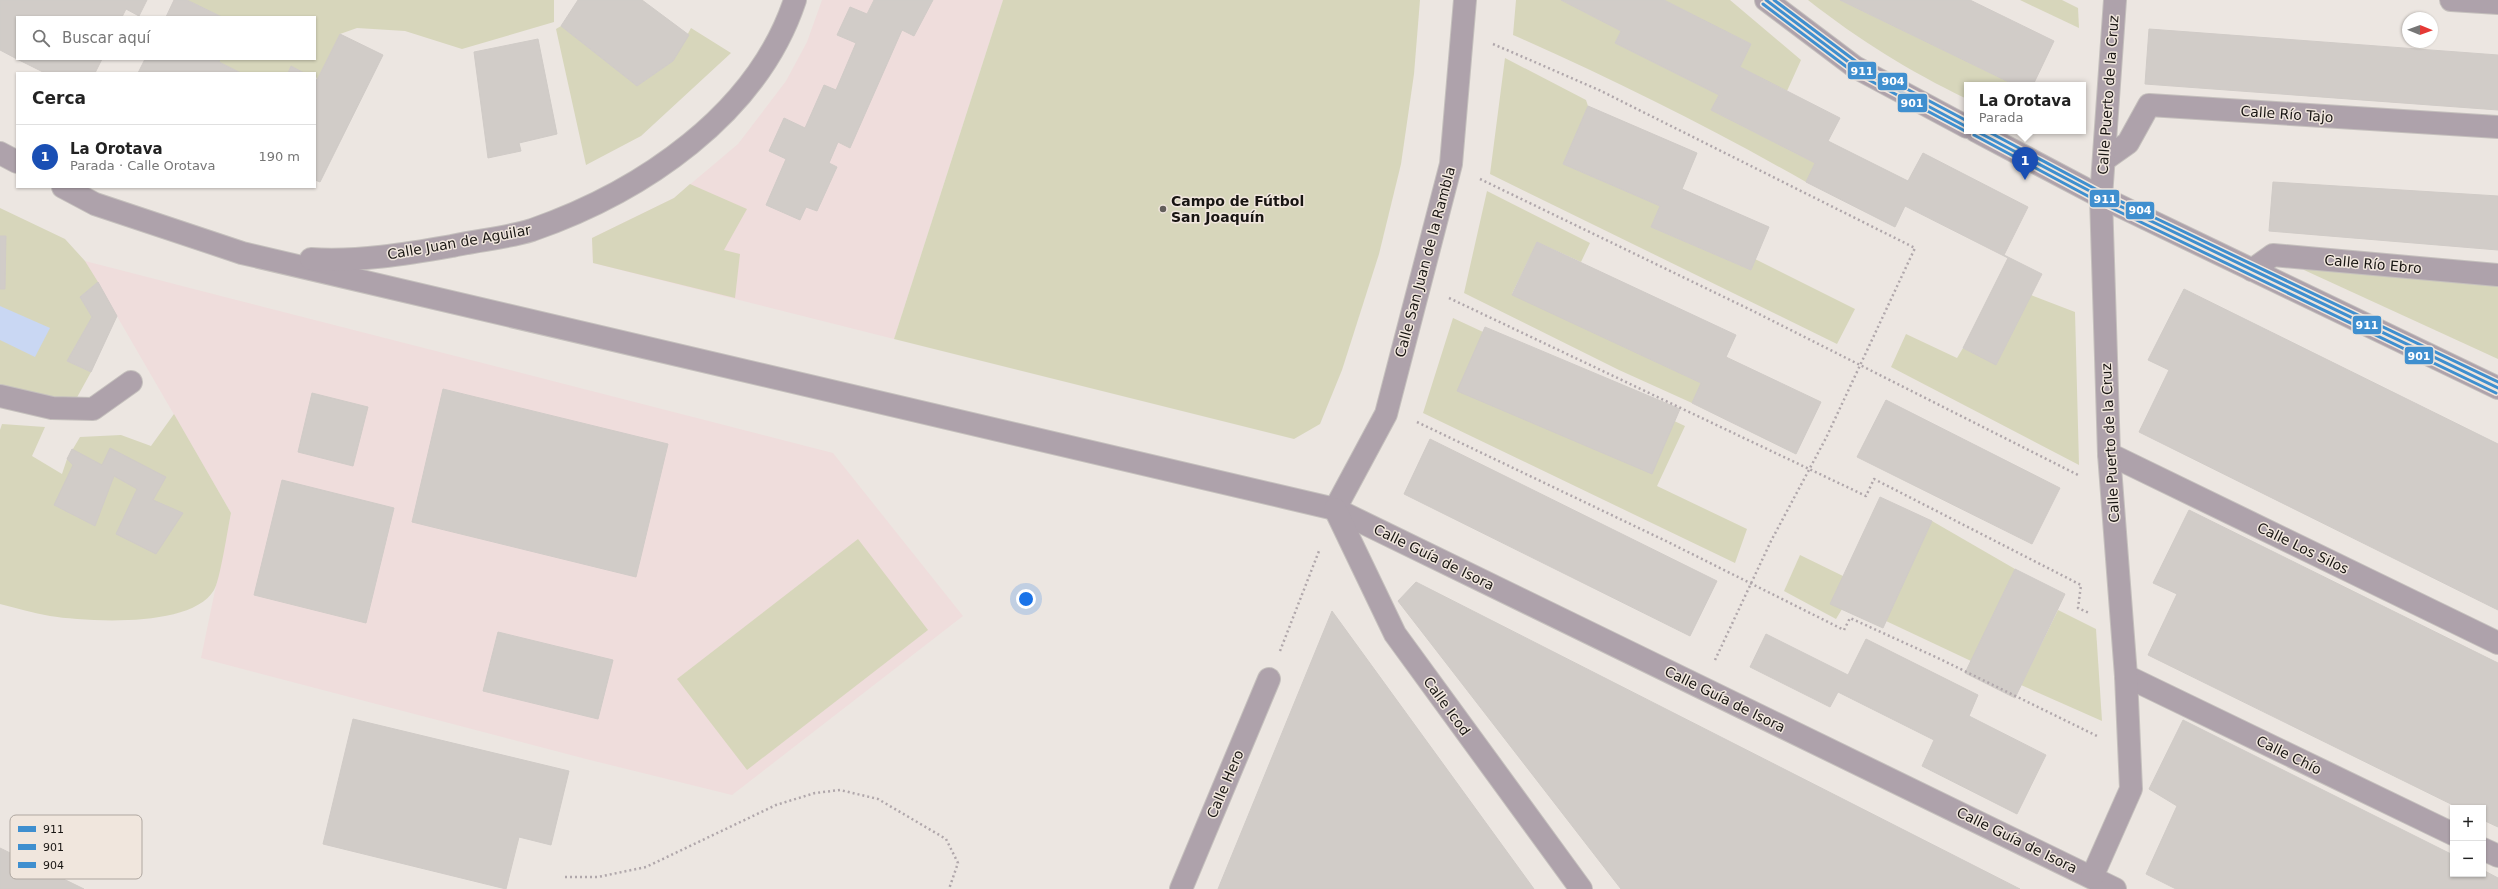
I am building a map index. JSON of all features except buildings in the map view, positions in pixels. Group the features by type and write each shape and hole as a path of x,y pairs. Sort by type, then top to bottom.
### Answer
{"street":[{"name":"Calle Juan de Aguilar","path":"242,253 338,261 420,252 530,230 611,197 684,151 739,98 786,28 795,0"},
{"name":"Calle San Juan de la Rambla","path":"1335,509 1387,409 1451,164 1465,0"},
{"path":"1766,0 1855,67 1964,124"},
{"path":"2451,0 2498,3"},
{"name":"Calle Puerto de la Cruz","path":"2092,877 2131,789 2126,676 2109,454 2101,197 2104,160 2109,3"},
{"name":"Calle Río Tajo","path":"2104,160 2128,142 2149,106 2498,127"},
{"path":"1982,134 2101,197 2498,388"},
{"path":"0,153 16,161"},
{"path":"65,188 95,204 242,253"},
{"name":"Calle Guía de Isora","path":"242,253 1335,509 2115,889"},
{"name":"Calle Río Ebro","path":"2252,270 2273,255 2498,275"},
{"path":"0,396 52,408 93,409 131,382"},
{"name":"Calle Los Silos","path":"2109,454 2498,643"},
{"name":"Calle Icod","path":"1335,509 1395,634 1581,889"},
{"name":"Calle Chío","path":"2126,676 2450,833"},
{"name":"Calle Hero","path":"1181,889 1269,679"},
{"path":"2486,850 2498,856"}],"path":[{"path":"1462,32 1599,90 1915,248 1810,470 1771,541 1702,688"},
{"path":"1451,164 1860,365 2112,493"},
{"path":"1420,284 1866,496 1874,479 2081,585 2078,608 2122,631"},
{"path":"1387,409 1647,532 1844,630 1850,618 1940,659 2129,752"},
{"path":"1269,679 1335,509"},
{"path":"565,877 598,877 646,867 776,805 815,793 840,790 878,799 946,839 958,863 949,889"}],"shaded area":[{"path":"822,0 1003,0 894,339 593,263 592,238 674,198 738,144 786,81 807,42"},
{"path":"85,261 833,453 963,616 732,795 586,759 201,658 231,513"}],"green space":[{"path":"187,0 554,0 554,22 462,49 405,31 357,28 340,34 317,80 316,72 302,72 291,66 288,72 239,72 219,62 220,60 316,60 316,16 220,16"},
{"name":"Campo de Fútbol San Joaquín","path":"1003,0 1420,0 1414,74 1401,164 1379,254 1342,370 1320,424 1294,439 894,339"},
{"path":"1516,0 1561,0 1621,31 1615,43 1719,95 1711,110 1815,163 1806,182 1734,142 1661,105 1588,69 1513,35"},
{"path":"1664,0 1730,0 1801,60 1787,91 1740,67 1751,44"},
{"path":"1808,0 1840,0 2009,82 1964,82 1964,97 1905,66 1865,42"},
{"path":"2020,0 2062,0 2078,8 2079,28"},
{"path":"561,26 637,86 673,61 691,28 731,53 641,136 586,165 556,29"},
{"path":"1505,58 1586,100 1588,106 1563,164 1660,206 1651,227 1751,270 1755,259 1855,309 1837,344 1490,174"},
{"path":"690,184 747,209 724,250 740,254 735,298 593,263 592,238 674,198"},
{"path":"1487,191 1590,243 1581,262 1537,242 1512,294 1701,383 1692,403 1619,370 1464,293"},
{"path":"0,208 65,239 85,261 98,282 80,297 92,317 67,361 91,372 75,401 0,389"},
{"path":"2300,257 2498,277 2498,359 2304,270"},
{"path":"2031,295 2075,312 2079,465 1891,367 1906,334 1957,358 1963,348 1996,364"},
{"path":"1453,318 1685,426 1657,486 1747,529 1735,563 1423,413"},
{"path":"174,414 231,513 221,565 214,590 202,602 185,611 163,617 138,620 89,620 67,618 44,615 0,604 0,430 2,424 45,427 32,456 62,474 67,459 80,437 121,435 151,446"},
{"path":"1932,521 2015,569 1971,661 1886,621"},
{"path":"858,539 928,630 747,770 677,679"},
{"path":"1800,555 1843,576 1842,609 1836,619 1784,591"},
{"path":"2058,610 2096,629 2102,721 2021,685"}],"water":[{"path":"0,306 50,328 35,357 0,340"}],"transit line":[{"name":"911","path":"1766,0 1855,67 1964,125"},
{"name":"904","path":"1774,0 1858,63 1964,119"},
{"name":"901","path":"1763,4 1852,71 1964,130"},
{"name":"911","path":"1982,134 2101,197 2498,388"},
{"name":"904","path":"1993,134 2103,193 2498,382"},
{"name":"901","path":"1974,135 2099,202 2496,393"}],"place":[{"name":"La Orotava","path":"2025,180"},
{"name":"Campo de Fútbol San Joaquín","path":"1163,209"}]}
